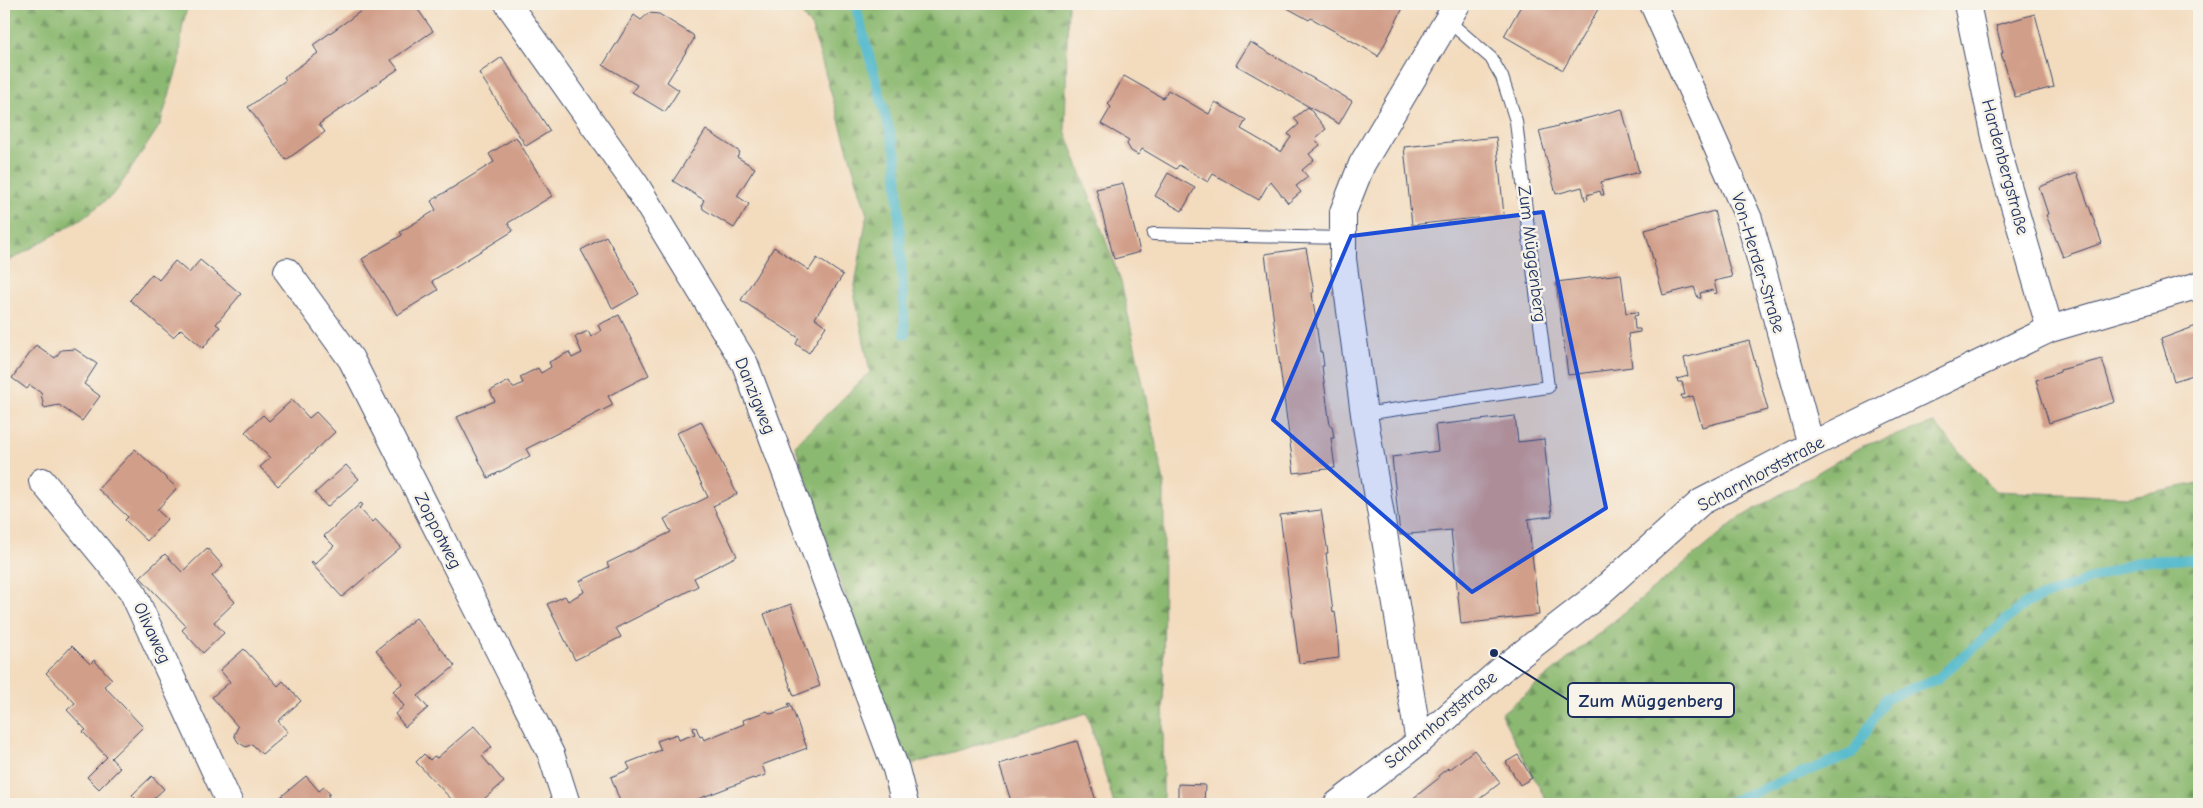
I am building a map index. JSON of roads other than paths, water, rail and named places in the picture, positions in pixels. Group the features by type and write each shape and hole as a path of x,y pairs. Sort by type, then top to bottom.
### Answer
{"street":[{"name":"Danzigweg","path":"508,4 636,185 745,364 896,769 905,804"},
{"name":"Von-Herder-Straße","path":"1653,4 1749,219 1811,445"},
{"name":"Hardenbergstraße","path":"1967,4 1998,151 2050,329"},
{"name":"Zum Müggenberg","path":"1419,742 1364,414 1343,259 1343,212 1362,164 1452,12"},
{"name":"Zoppotweg","path":"286,271 351,359 551,754 567,804"},
{"name":"Scharnhorststraße","path":"1337,804 1419,742 1501,670 1595,597 1701,502 1811,445 2050,329 2199,286"},
{"name":"Olivaweg","path":"42,481 132,591 230,804"}],"lane":[{"name":"Zum Müggenberg","path":"1364,414 1548,387 1516,120 1502,77 1491,58 1452,12"},
{"path":"1153,234 1343,238"}],"waterway":[{"path":"855,4 896,154 905,334"},
{"path":"1725,804 1853,753 1886,698 1937,679 2026,603 2139,561 2199,559"}],"place":[{"name":"Zum Müggenberg","path":"1494,653"}]}
